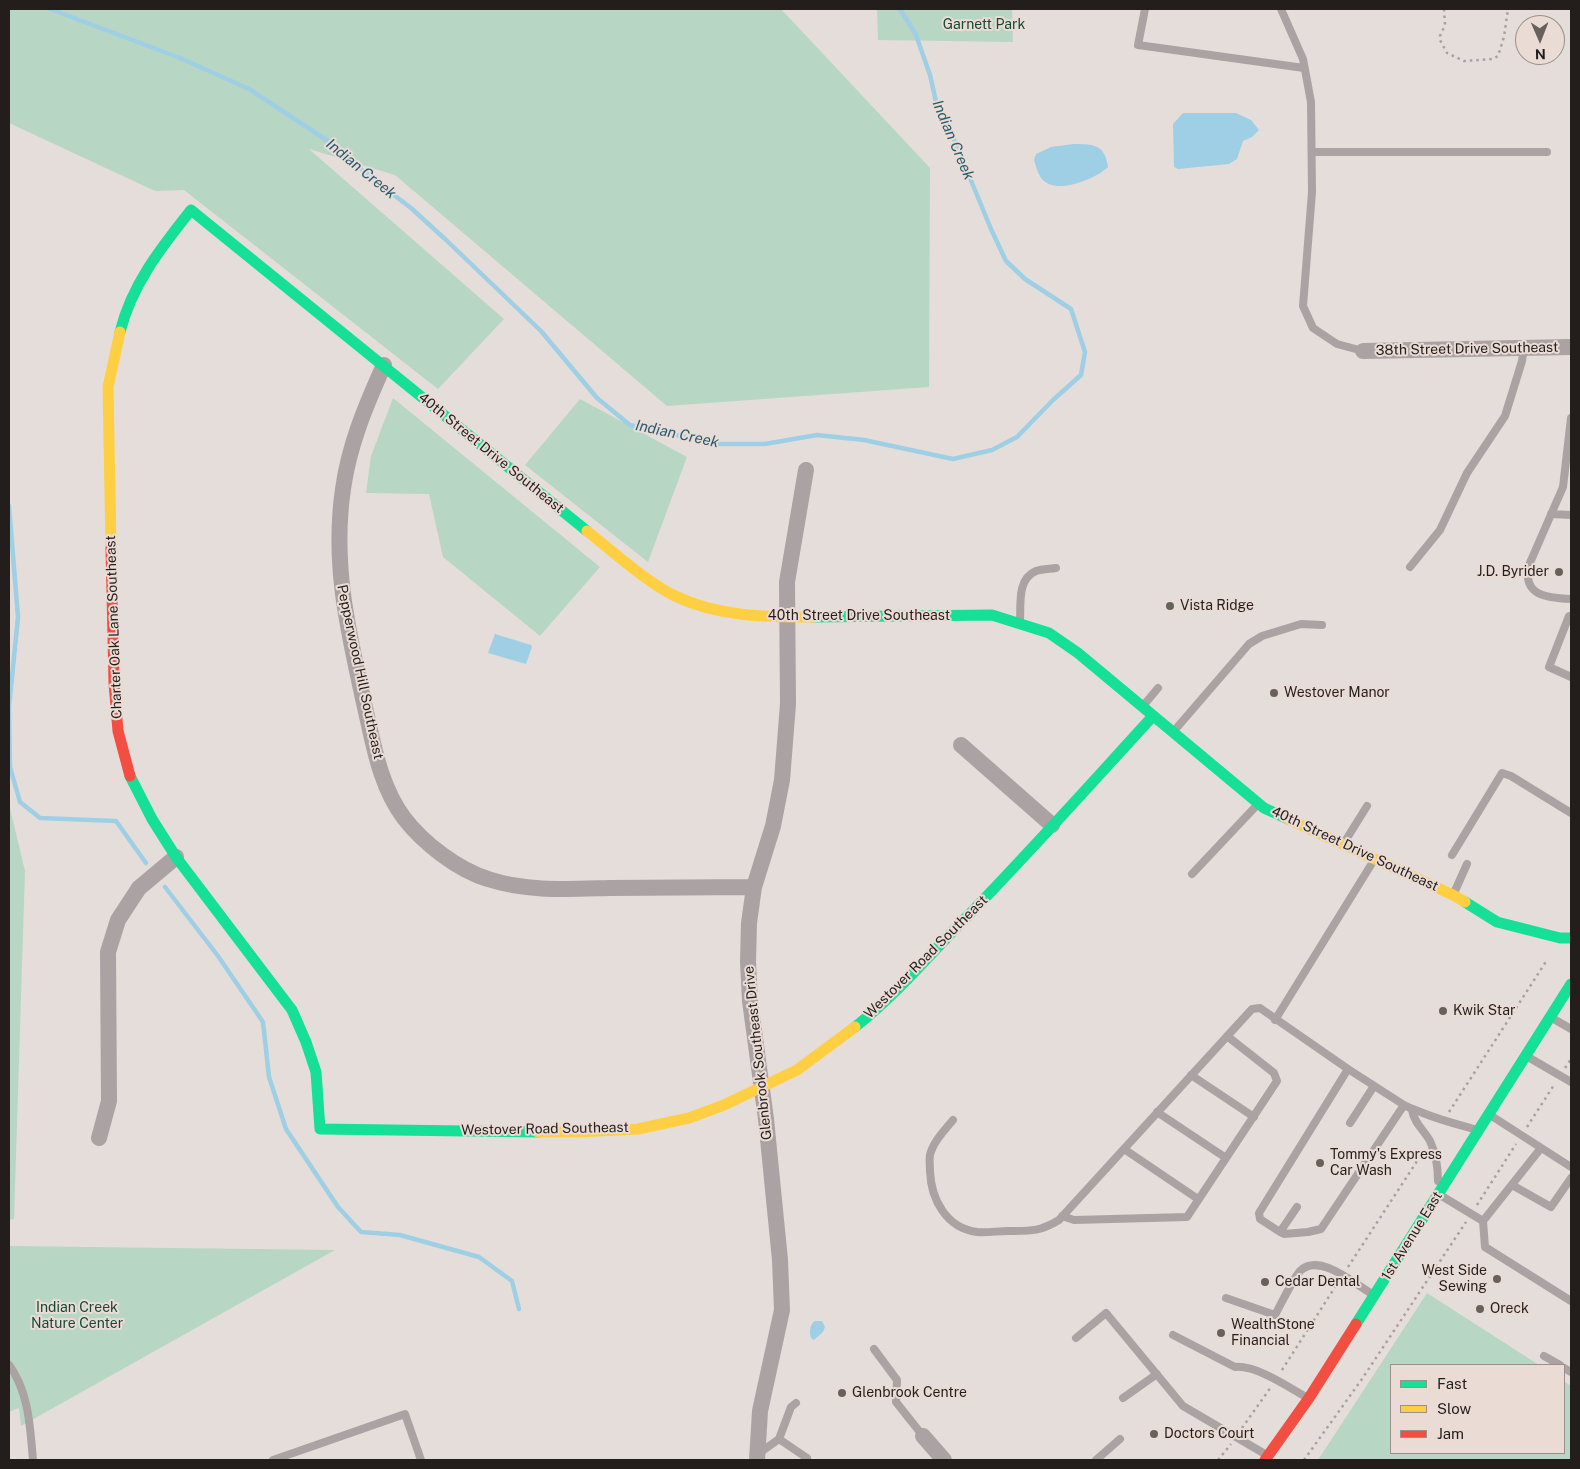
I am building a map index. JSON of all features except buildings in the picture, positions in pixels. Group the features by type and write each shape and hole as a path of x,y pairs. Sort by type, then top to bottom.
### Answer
{"street":[{"name":"40th Street Drive Southeast","path":"191,210 653,583 671,594 717,611 740,615 786,617 992,615 1049,633 1078,653 1264,808 1453,895 1498,922 1560,938 1571,938"},
{"name":"Charter Oak Lane Southeast","path":"191,210 165,242 143,276 126,310 116,346 108,387 114,683 118,731 131,778 152,819 176,857 292,1010 306,1042 316,1072 320,1129"},
{"name":"38th Street Drive Southeast","path":"1362,351 1571,347"},
{"name":"Pepperwood Hill Southeast","path":"384,365 363,413 349,455 343,489 339,561 342,594 348,626 377,759 390,792 404,817 427,842 452,862 488,879 517,886 552,889 754,887"},
{"name":"Glenbrook Southeast Drive","path":"758,1457 760,1411 782,1310 780,1260 762,1088 750,1001 749,923 754,887 773,826 782,780 788,704 787,582 806,470"},
{"name":"Westover Road Southeast","path":"320,1129 578,1132 638,1128 689,1118 762,1088 797,1070 868,1016 910,976 1153,716"},
{"path":"961,745 1052,825"},
{"path":"99,1138 109,1101 108,952 118,920 138,888 176,857"},
{"name":"1st Avenue East","path":"1267,1458 1309,1398 1571,984"},
{"path":"924,1436 944,1460"}],"lane":[{"path":"1145,9 1138,45 1304,68"},
{"path":"1281,9 1303,59 1312,102 1312,192 1303,306 1313,328 1337,344 1362,351"},
{"path":"1313,152 1547,152"},
{"path":"1410,567 1440,530 1467,473 1505,416 1522,361 1524,347"},
{"path":"1571,418 1564,487 1529,565 1526,576 1530,586 1538,594 1555,599 1571,599"},
{"path":"1551,514 1571,515"},
{"path":"1020,623 1021,591 1025,580 1036,572 1056,568"},
{"path":"1571,616 1569,616 1549,667 1571,677"},
{"path":"1173,733 1249,644 1262,636 1301,624 1322,625"},
{"path":"1142,707 1158,688"},
{"path":"1452,855 1502,773 1511,776 1571,813"},
{"path":"1192,874 1259,804"},
{"path":"1343,844 1367,806"},
{"path":"1275,1020 1375,859"},
{"path":"1453,895 1467,864"},
{"path":"952,1120 938,1138 930,1156 931,1185 936,1201 945,1215 959,1225 976,1232 1044,1229 1062,1216 1252,1009 1260,1008 1348,1069 1412,1110 1420,1111 1443,1121 1478,1130"},
{"path":"1551,1017 1571,1029"},
{"path":"1062,1216 1074,1220 1187,1217 1277,1081 1274,1073 1227,1036"},
{"path":"1526,1056 1571,1082"},
{"path":"1348,1069 1259,1213 1260,1219 1280,1232 1284,1234 1308,1232 1321,1228 1404,1105"},
{"path":"1191,1075 1254,1117"},
{"path":"1350,1123 1374,1086"},
{"path":"1412,1110 1413,1118 1430,1141 1438,1165 1440,1191 1483,1221"},
{"path":"1157,1112 1226,1158"},
{"path":"1489,1114 1571,1167"},
{"path":"1541,1148 1483,1221 1485,1247 1571,1301"},
{"path":"1124,1149 1198,1200"},
{"path":"1512,1185 1551,1207 1571,1178"},
{"path":"1280,1232 1296,1207"},
{"path":"1226,1298 1275,1315 1300,1271 1318,1264 1343,1276 1374,1295"},
{"path":"1076,1338 1106,1312 1183,1406 1267,1458"},
{"path":"1173,1335 1235,1368 1244,1367 1276,1380 1309,1398"},
{"path":"874,1350 897,1380 896,1402 924,1436"},
{"path":"1544,1356 1558,1364"},
{"path":"9,1365 18,1377 28,1407 34,1460"},
{"path":"1123,1398 1157,1374"},
{"path":"758,1457 779,1439 791,1407 796,1403"},
{"path":"273,1460 405,1414 421,1460"},
{"path":"779,1439 807,1458"},
{"path":"1096,1460 1120,1439"}],"path":[{"path":"1444,9 1445,25 1440,36 1443,48 1450,56 1464,61 1498,56 1504,36 1508,9"},
{"path":"1443,1121 1547,960"},
{"path":"1304,1460 1362,1379 1571,1059"},
{"path":"1218,1460 1276,1380 1430,1141"}],"green space":[{"path":"9,9 781,9 930,168 929,387 667,406 395,175 309,149 504,319 438,389 184,190 155,191 9,123"},
{"name":"Garnett Park","path":"877,9 1012,9 1013,42 878,40"},
{"path":"393,398 600,567 540,636 443,557 429,494 366,493 371,456"},
{"path":"580,399 687,457 648,562 525,465"},
{"path":"9,804 25,871 14,1219 9,1220"},
{"name":"Indian Creek Nature Center","path":"9,1246 335,1250 21,1426 19,1408 9,1412"},
{"path":"1427,1293 1537,1364 1390,1364 1390,1454 1565,1454 1565,1382 1571,1386 1571,1460 1318,1460"}],"water":[{"path":"1183,113 1236,113 1251,120 1259,130 1252,137 1243,141 1237,159 1229,164 1178,169 1174,167 1173,124"},
{"path":"1086,144 1097,147 1104,154 1108,167 1095,176 1077,183 1058,186 1050,185 1044,181 1039,174 1034,160 1036,154 1051,147"},
{"path":"495,634 531,645 526,664 488,653"},
{"path":"815,1321 822,1321 825,1327 823,1332 814,1340 811,1338 810,1331"}],"waterway":[{"name":"Indian Creek","path":"50,9 180,58 249,89 328,141 411,208 445,239 541,331 597,398 630,425 718,444 765,444 817,435 864,440 953,459 992,450 1017,437 1053,400 1081,375 1085,352 1071,309 1025,279 1006,261 951,132 937,106 930,75 916,35 899,9"},
{"path":"9,506 18,617 9,707 10,767 20,802 40,818 116,821 146,863"},
{"path":"165,887 218,956 263,1022 269,1077 286,1129 338,1207 361,1232 400,1235 479,1257 512,1281 519,1309"}],"traffic: fast":[{"path":"120,332 125,315 140,282 169,238 191,210 587,531"},
{"path":"814,617 992,615 1049,633 1078,653 1264,808 1288,819"},
{"path":"855,1027 894,993 918,968 1153,716"},
{"path":"130,776 152,819 176,857 292,1010 306,1042 316,1072 320,1129 538,1132"},
{"path":"1465,902 1497,922 1560,938 1571,938"},
{"path":"1356,1324 1571,984"}],"traffic: slow":[{"path":"111,548 108,387 120,332"},
{"path":"587,531 628,565 662,589 690,602 724,612 760,616 814,617"},
{"path":"1288,819 1465,902"},
{"path":"538,1132 638,1129 689,1118 724,1105 797,1070 855,1027"}],"traffic: jam":[{"path":"111,548 114,683 118,731 130,776"},
{"path":"1265,1460 1309,1398 1356,1324"}],"place":[{"name":"J.D. Byrider","path":"1559,572"},
{"name":"Vista Ridge","path":"1170,606"},
{"name":"Westover Manor","path":"1274,693"},
{"name":"Kwik Star","path":"1443,1011"},
{"name":"Tommy's Express Car Wash","path":"1320,1163"},
{"name":"West Side Sewing","path":"1497,1279"},
{"name":"Cedar Dental","path":"1265,1282"},
{"name":"Oreck","path":"1480,1309"},
{"name":"WealthStone Financial","path":"1221,1333"},
{"name":"Glenbrook Centre","path":"842,1393"},
{"name":"Doctors Court","path":"1154,1434"}]}
